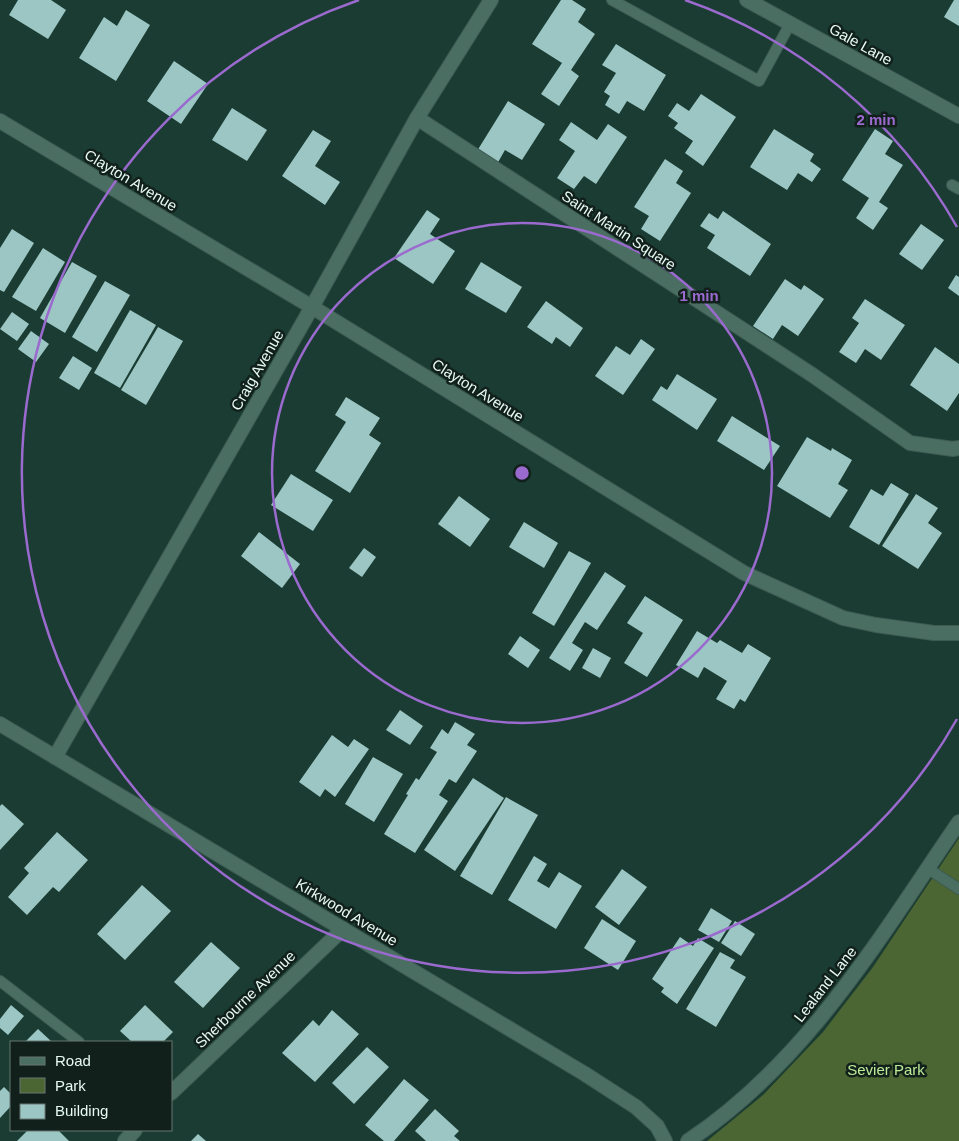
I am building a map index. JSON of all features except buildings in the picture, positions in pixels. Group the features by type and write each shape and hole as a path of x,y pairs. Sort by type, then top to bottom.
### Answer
{"street":[{"name":"Craig Avenue","path":"55,757 312,307 417,118 491,0"},
{"name":"Gale Lane","path":"747,0 959,116"},
{"name":"Saint Martin Square","path":"417,118 811,374 910,443 953,449 959,448"},
{"name":"Clayton Avenue","path":"0,121 312,307 744,573 843,618 876,625 934,633 959,633"},
{"name":"Kirkwood Avenue","path":"0,724 600,1083 636,1107 657,1126 665,1141"},
{"name":"Lealand Lane","path":"688,1141 723,1117 756,1088 820,1020 888,928 959,822"},
{"name":"Sherbourne Avenue","path":"172,1092 343,929"},
{"path":"125,1141 134,1131"}],"lane":[{"path":"612,0 759,81 790,24"},
{"path":"927,868 959,888"},
{"path":"0,981 78,1041"}],"green space":[{"name":"Sevier Park","path":"959,838 959,1141 707,1141 763,1095 823,1032 873,967"}]}
